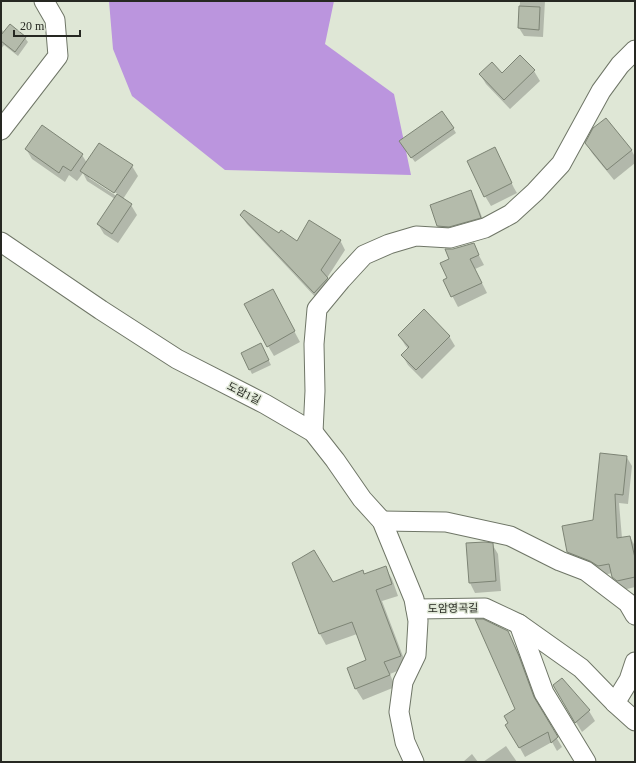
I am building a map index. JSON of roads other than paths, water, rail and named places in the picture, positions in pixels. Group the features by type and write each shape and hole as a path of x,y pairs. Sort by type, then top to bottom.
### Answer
{"street":[{"path":"1,130 58,56 55,20 44,1"},
{"path":"313,432 316,309 364,256 390,244 416,236 450,238 485,228 510,214 535,192 561,164 601,91 620,65 635,50"},
{"name":"도암1길","path":"1,242 107,314 177,359 265,404 313,432 335,460 362,499 382,521 414,599 416,609"},
{"path":"382,521 446,522 510,536 586,571 633,606"},
{"name":"도암영곡길","path":"414,762 406,742 399,712 403,682 416,655 418,621 416,609 485,608 518,624 581,668 635,721"},
{"path":"518,624 544,693 586,762"},
{"path":"616,703 629,680 635,662"}]}
